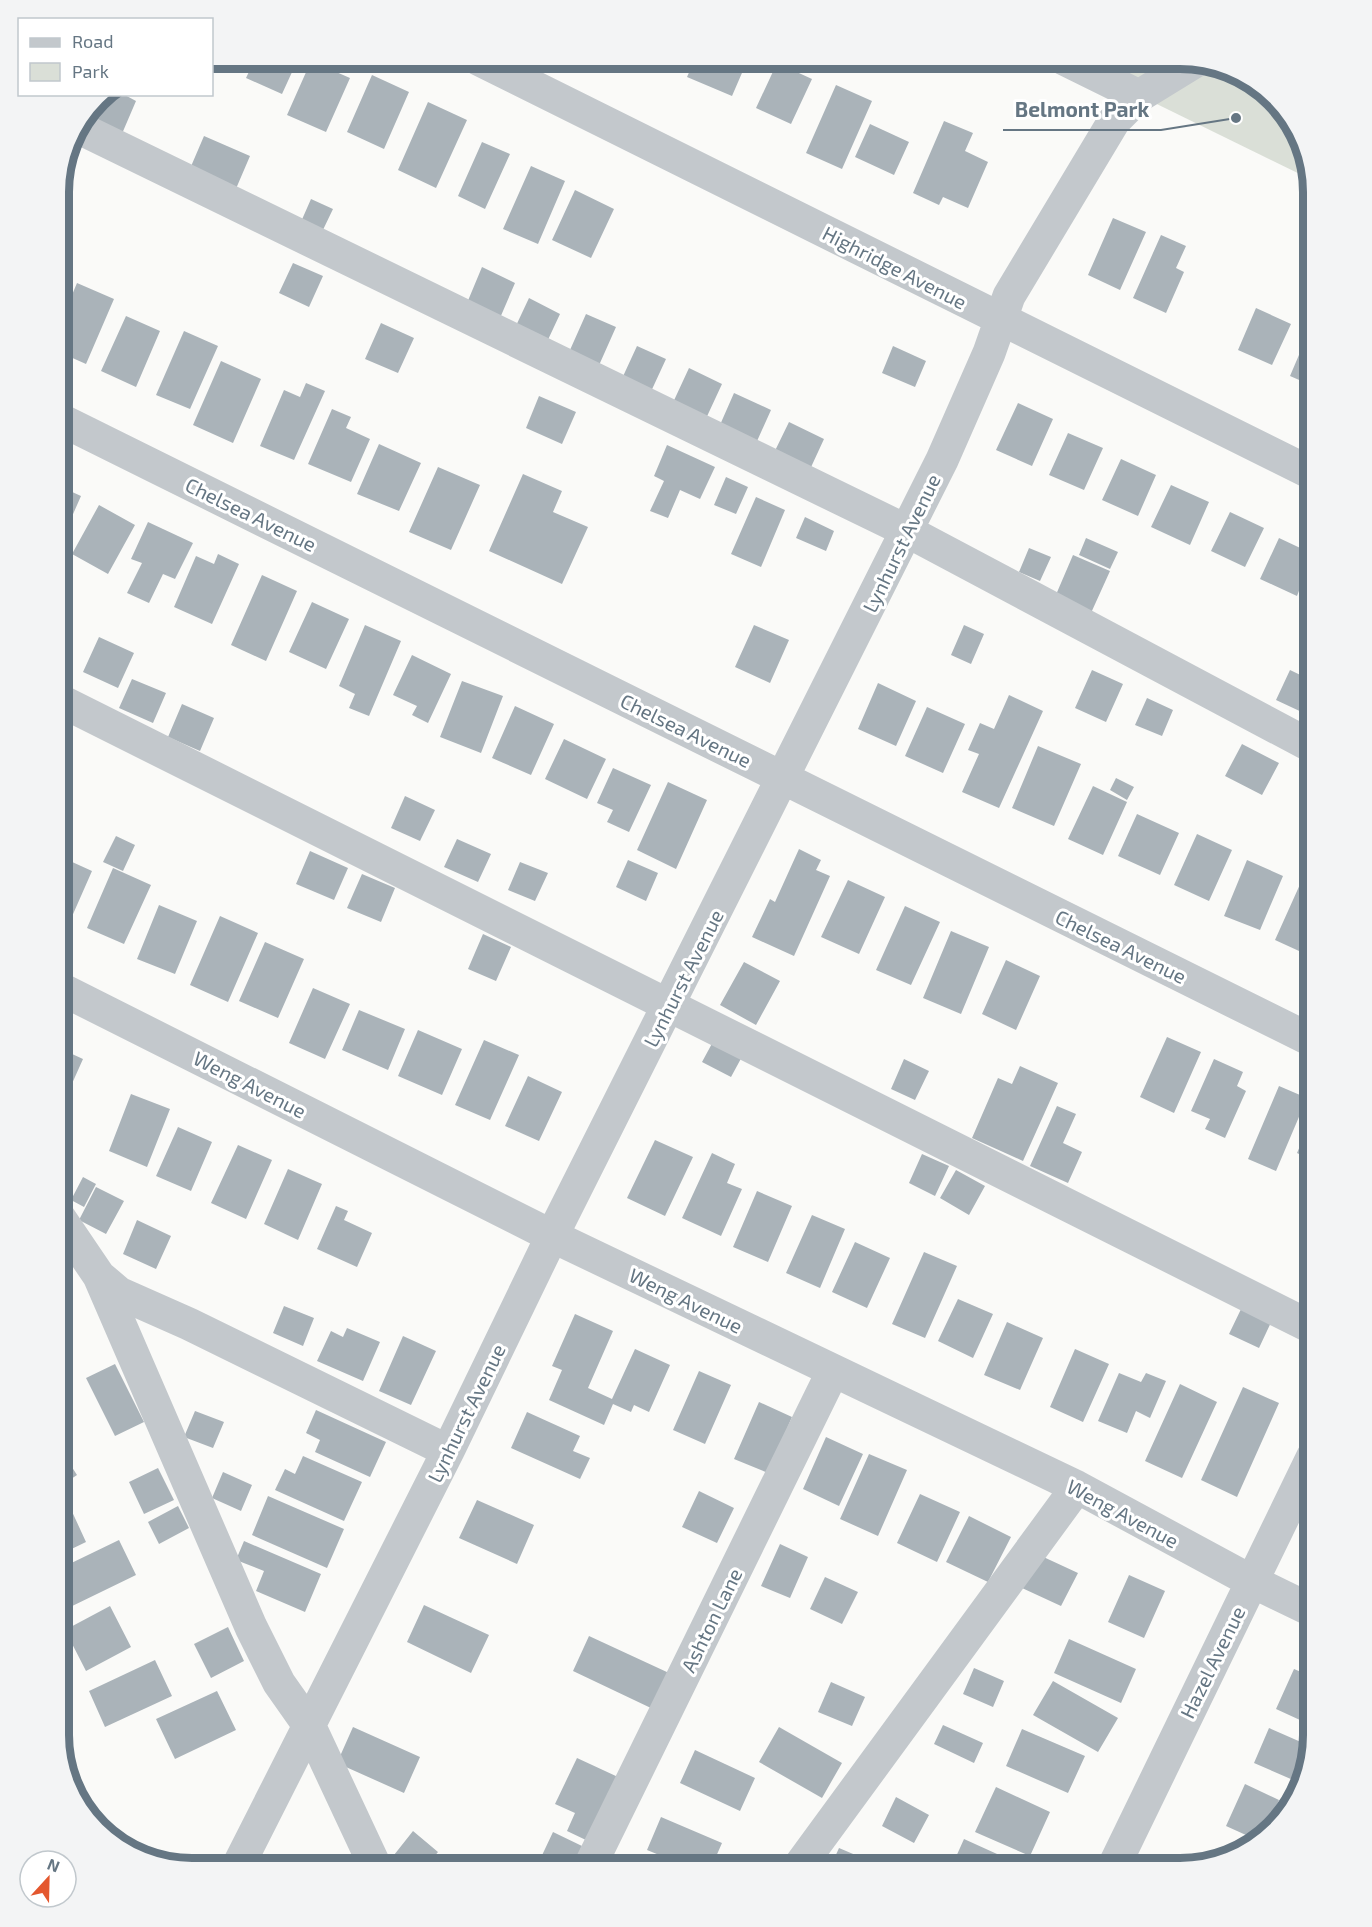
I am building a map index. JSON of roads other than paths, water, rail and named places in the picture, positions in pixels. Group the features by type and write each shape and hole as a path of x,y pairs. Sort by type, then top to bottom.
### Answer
{"street":[{"name":"Highridge Avenue","path":"498,69 1303,469"},
{"path":"1085,69 1138,96"},
{"name":"Lynhurst Avenue","path":"242,1858 310,1727 552,1236 942,460 1009,296 1114,122 1138,96 1183,69"},
{"path":"86,131 907,531 1303,741"},
{"name":"Chelsea Avenue","path":"69,424 1303,1036"},
{"path":"69,705 668,1007 837,1087 1303,1322"},
{"name":"Weng Avenue","path":"69,993 552,1236 1077,1487 1251,1581 1303,1606"},
{"path":"69,1232 99,1276 251,1627 279,1683 310,1727 371,1858"},
{"path":"99,1276 119,1293 189,1324 448,1451"},
{"name":"Ashton Lane","path":"594,1858 833,1371"},
{"name":"Hazel Avenue","path":"1118,1858 1303,1478"},
{"path":"805,1858 1077,1487"}],"place":[{"name":"Belmont Park","path":"1236,118"}]}
